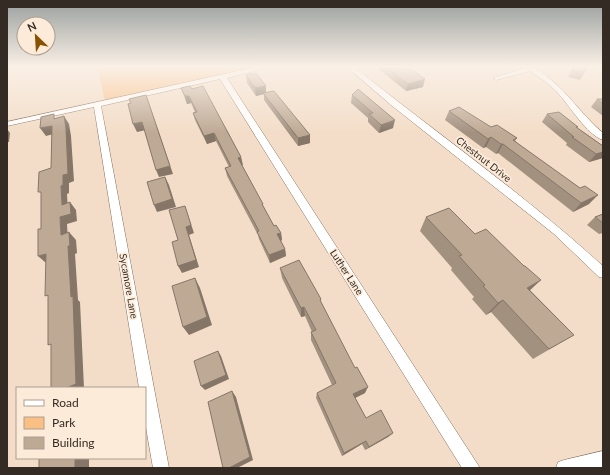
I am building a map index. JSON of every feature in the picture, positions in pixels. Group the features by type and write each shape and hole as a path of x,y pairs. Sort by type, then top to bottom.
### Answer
{"street":[{"path":"7,124 168,88"},
{"name":"Luther Lane","path":"230,88 472,468"},
{"name":"Chestnut Drive","path":"376,88 558,231 603,272"},
{"path":"557,88 586,122 603,137"},
{"name":"Sycamore Lane","path":"97,104 161,468"},
{"path":"564,468 603,459"}],"green space":[{"path":"102,88 164,88 105,101"}],"building":[{"path":"181,88 204,88 241,157 238,158 262,204 274,226 276,225 281,233 277,234 285,249 269,255 257,232 259,231 225,168 231,166 214,133 204,136 193,113 197,112 189,96 185,96"},
{"path":"358,89 395,120 381,125 369,114 373,113 352,95"},
{"path":"274,91 310,135 298,138 263,93"},
{"path":"146,95 170,166 156,170 142,122 133,124 128,104 131,103 129,99"},
{"path":"597,99 603,99 603,104"},
{"path":"459,107 491,127 497,125 517,138 513,140 580,188 585,186 598,195 581,203 503,144 491,137 488,139 449,111"},
{"path":"559,112 578,127 576,127 603,146 603,152 596,154 572,137 574,137 547,114"},
{"path":"54,114 54,119 64,116 66,128 68,174 63,175 63,185 61,186 62,205 70,202 71,214 60,217 61,235 69,232 70,246 68,246 71,297 73,296 76,384 68,387 51,387 51,344 48,345 48,295 45,296 46,254 38,256 38,229 41,229 41,192 38,192 39,172 51,168 52,126 40,128 41,117"},
{"path":"165,177 172,199 154,205 147,182"},
{"path":"185,206 191,225 186,227 196,260 178,266 172,242 178,240 169,210"},
{"path":"449,208 475,234 486,229 524,266 541,280 527,288 574,335 549,349 503,300 498,303 483,286 485,285 459,256 462,255 426,217"},
{"path":"603,214 603,223 595,217"},
{"path":"299,260 321,299 320,300 355,368 357,367 368,387 353,394 366,418 381,410 393,433 369,447 366,441 344,453 317,393 336,383 311,332 316,330 304,307 301,308 280,268"},
{"path":"195,278 207,317 183,327 172,286"},
{"path":"218,351 226,375 201,386 194,361"},
{"path":"232,391 250,457 229,468 223,468 208,402"},
{"path":"39,459 75,459 75,468 39,468"}]}
